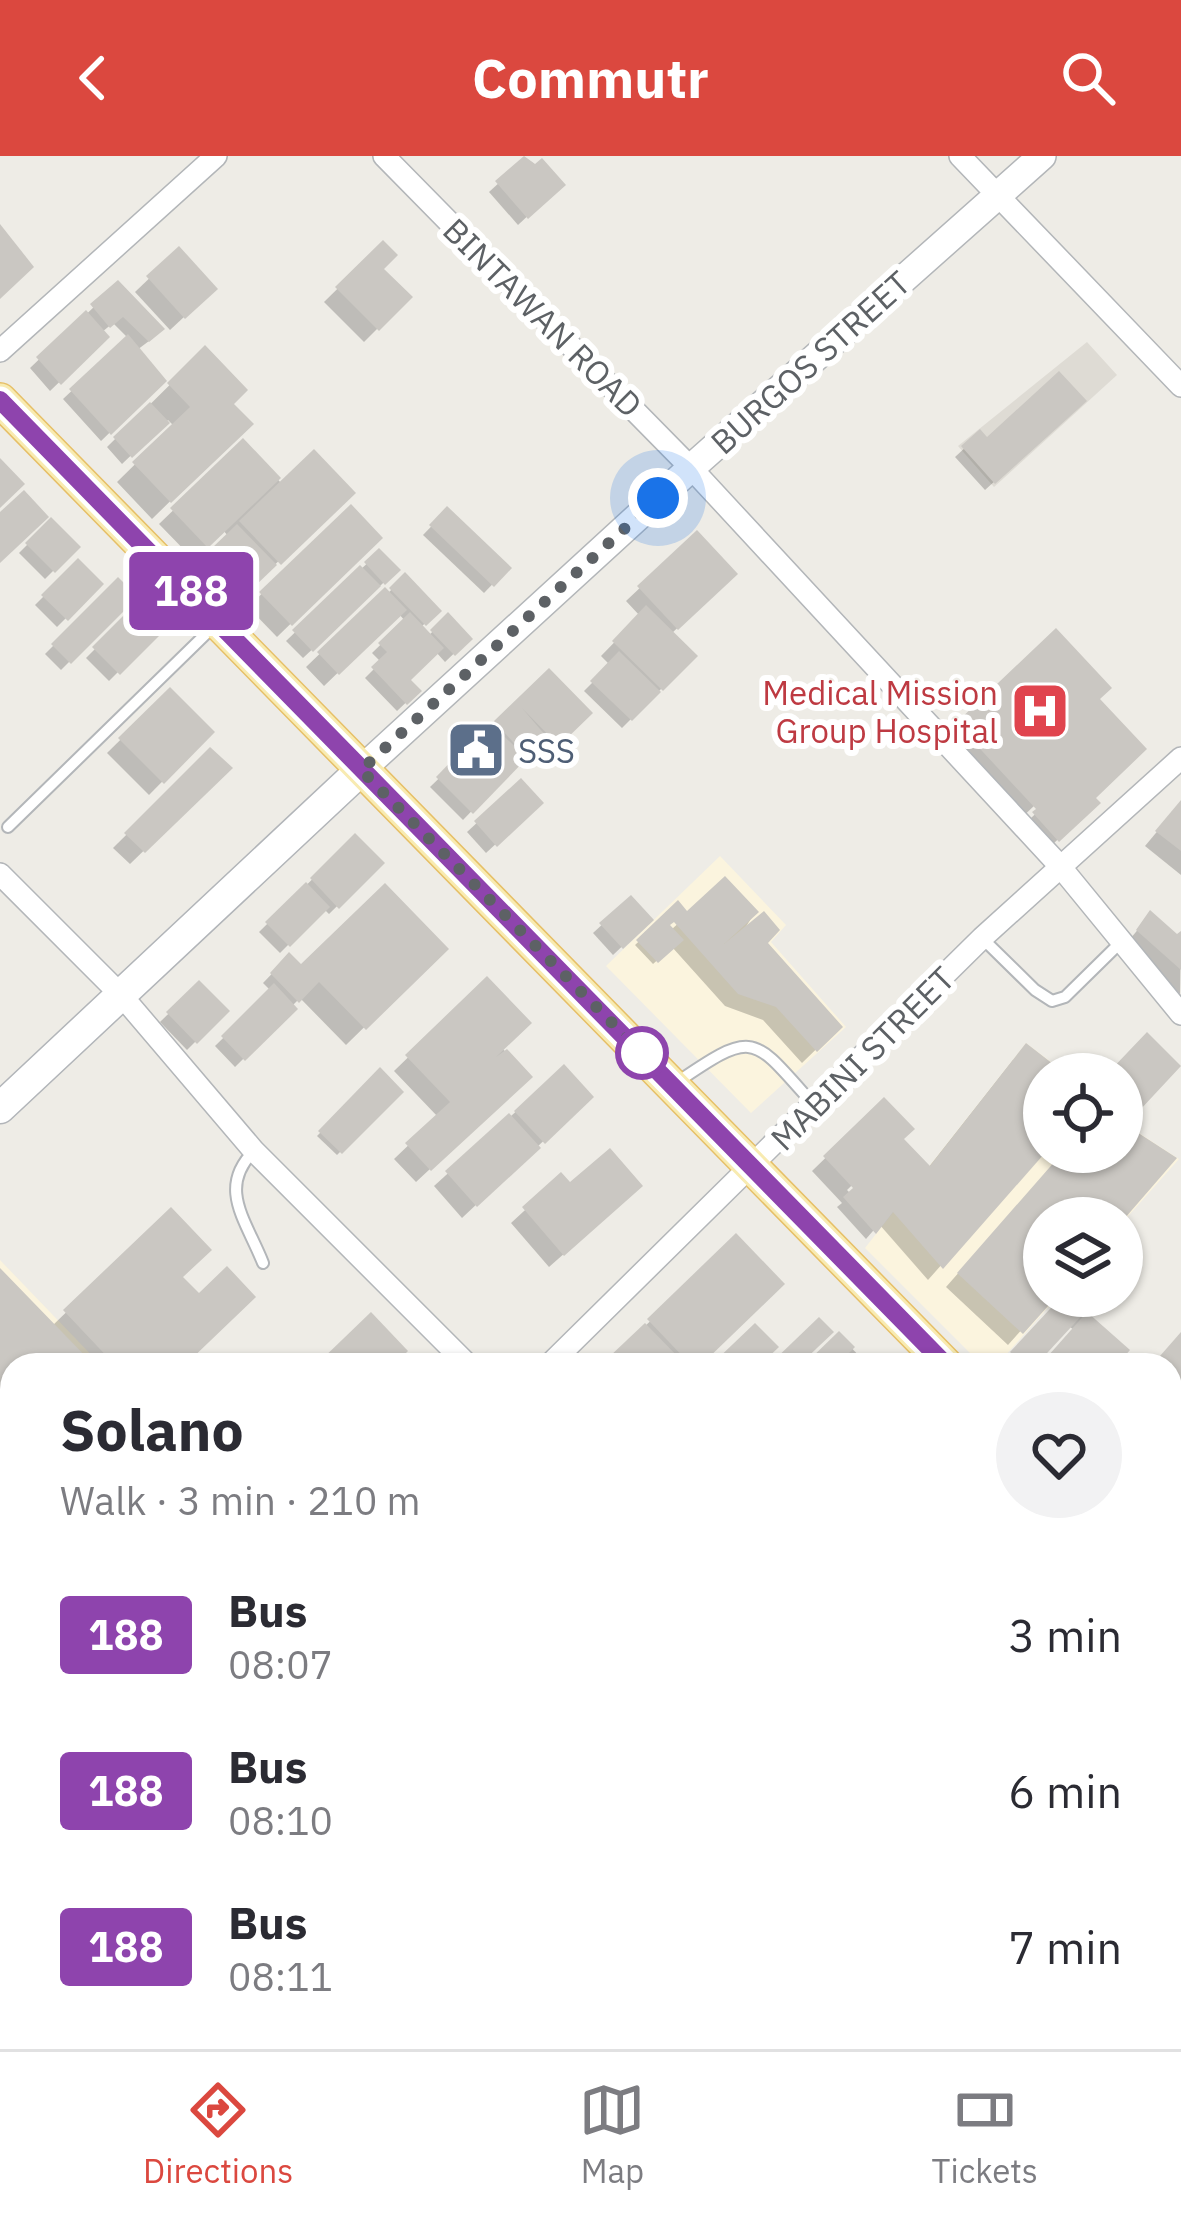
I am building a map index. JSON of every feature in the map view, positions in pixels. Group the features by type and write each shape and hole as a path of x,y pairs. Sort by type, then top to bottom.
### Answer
{"main road":[{"path":"0,400 934,1353"},
{"name":"BURGOS STREET","path":"0,1108 361,770"}],"street":[{"path":"0,351 216,156"},
{"name":"BINTAWAN ROAD","path":"384,156 691,468 1059,865 1181,1014"},
{"path":"960,156 1181,386"},
{"name":"BURGOS STREET","path":"361,770 1042,156"},
{"name":"MABINI STREET","path":"561,1353 982,938 1181,758"},
{"path":"0,874 122,996 254,1151 456,1353"}],"lane":[{"path":"8,826 220,620"},
{"path":"982,938 1052,1001 1065,997 1121,942"},
{"path":"673,1084 727,1048 747,1044 767,1052 815,1107"},
{"path":"254,1151 236,1172 234,1189 263,1263"}],"shaded area":[{"path":"1087,342 1117,375 994,487 958,446"},
{"path":"720,856 786,925 771,942 846,1027 751,1113 606,966"},
{"path":"1026,1043 1039,1053 1023,1053 1023,1173 1143,1173 1143,1136 1179,1159 1143,1199 1023,1197 1023,1317 1039,1317 1008,1353 970,1353 865,1248"},
{"path":"0,1260 89,1353 0,1353"}],"building":[{"path":"524,156 535,164 542,158 566,185 528,219 495,181"},
{"path":"0,224 34,267 0,299"},
{"path":"383,240 398,255 384,269 413,297 379,331 335,287"},
{"path":"179,246 218,289 185,319 146,276"},
{"path":"118,280 165,329 149,342 123,317 110,328 90,304"},
{"path":"86,310 110,337 61,385 36,357"},
{"path":"128,334 167,381 111,435 69,389"},
{"path":"205,345 248,390 234,404 254,424 171,503 132,462 190,407 167,383"},
{"path":"1059,371 1087,401 995,484 961,446 980,429 987,437"},
{"path":"150,402 170,423 132,458 113,437"},
{"path":"243,438 281,478 208,548 170,508"},
{"path":"314,449 356,493 281,565 239,521"},
{"path":"0,458 25,484 0,508"},
{"path":"24,490 49,517 0,563 0,512"},
{"path":"351,504 383,538 292,626 259,592"},
{"path":"447,506 512,568 494,587 429,525"},
{"path":"51,517 81,547 55,573 25,543"},
{"path":"237,524 277,565 251,590 212,548"},
{"path":"697,530 738,574 678,630 637,586"},
{"path":"379,548 401,570 385,585 364,562"},
{"path":"78,558 104,584 68,621 41,595"},
{"path":"360,565 381,586 313,652 292,630"},
{"path":"405,572 442,611 426,626 389,588"},
{"path":"118,577 138,597 71,664 51,644"},
{"path":"385,587 407,610 339,675 317,652"},
{"path":"138,601 166,629 120,675 92,647"},
{"path":"646,605 698,656 663,691 612,641"},
{"path":"410,612 444,648 411,680 422,691 407,705 371,667 387,652 378,643"},
{"path":"448,612 473,639 455,656 430,630"},
{"name":"Medical Mission Group Hospital","path":"1056,628 1112,688 1100,699 1147,749 1096,798 1101,803 1059,842 1032,812 1036,809 956,723"},
{"path":"619,651 661,692 632,721 590,681"},
{"path":"549,668 593,713 559,746 522,708 552,743 531,762 494,721"},
{"path":"170,687 215,732 164,784 118,738"},
{"path":"489,722 527,758 473,814 436,777"},
{"path":"210,747 233,768 145,853 124,833"},
{"path":"521,778 544,803 497,847 474,821"},
{"path":"1181,800 1181,851 1155,831"},
{"path":"355,833 385,863 339,909 310,878"},
{"path":"725,876 759,912 724,944 764,911 780,930 768,943 843,1027 817,1052 776,1007 738,994 674,922 670,925 684,940 658,963 636,940 678,900 687,911"},
{"path":"306,882 330,907 290,947 265,922"},
{"path":"385,883 449,949 366,1030 319,982 299,1003 270,973 289,952 301,964"},
{"path":"631,895 654,920 623,949 599,923"},
{"path":"1150,910 1177,934 1181,931 1181,970 1136,930"},
{"path":"487,976 532,1023 496,1057 507,1049 533,1077 431,1171 405,1143 450,1102 405,1055"},
{"path":"199,980 230,1011 197,1044 166,1012"},
{"path":"274,983 298,1009 245,1061 221,1036"},
{"path":"1147,1032 1181,1066 1143,1107 1143,1053 1127,1053"},
{"path":"1026,1043 1039,1053 1023,1053 1023,1173 1027,1173 943,1269 893,1212 876,1234 843,1197 853,1188 823,1156 884,1097 915,1129 904,1139 930,1166"},
{"path":"564,1064 594,1097 545,1144 514,1111"},
{"path":"380,1067 404,1092 342,1154 318,1131"},
{"path":"509,1113 541,1148 477,1207 445,1171"},
{"path":"1143,1136 1177,1158 1143,1197 1024,1197 1045,1173 1143,1173"},
{"path":"610,1148 643,1186 564,1256 522,1207 561,1172 570,1182"},
{"path":"1023,1198 1023,1317 1038,1317 1023,1334 957,1273"},
{"path":"171,1207 212,1250 183,1277 199,1293 227,1266 256,1297 198,1353 104,1353 63,1310"},
{"path":"736,1233 785,1284 713,1353 680,1353 647,1319"},
{"path":"0,1268 82,1353 0,1353"},
{"path":"371,1312 408,1351 406,1353 328,1353"},
{"path":"819,1317 834,1332 812,1353 782,1353"},
{"path":"1042,1317 1080,1317 1047,1353 1011,1353"},
{"path":"1083,1317 1093,1317 1130,1350 1051,1353"},
{"path":"645,1323 674,1353 613,1353"},
{"path":"755,1323 779,1347 773,1353 724,1353"},
{"path":"839,1331 855,1347 849,1353 816,1353"},
{"path":"1181,1332 1181,1353 1163,1353"}],"bus line":[{"name":"188","path":"0,400 934,1353"}],"place":[{"name":"Medical Mission Group Hospital","path":"1040,711"},
{"name":"SSS","path":"476,750"}],"route":[{"path":"642,1053 361,770 658,498"}]}
